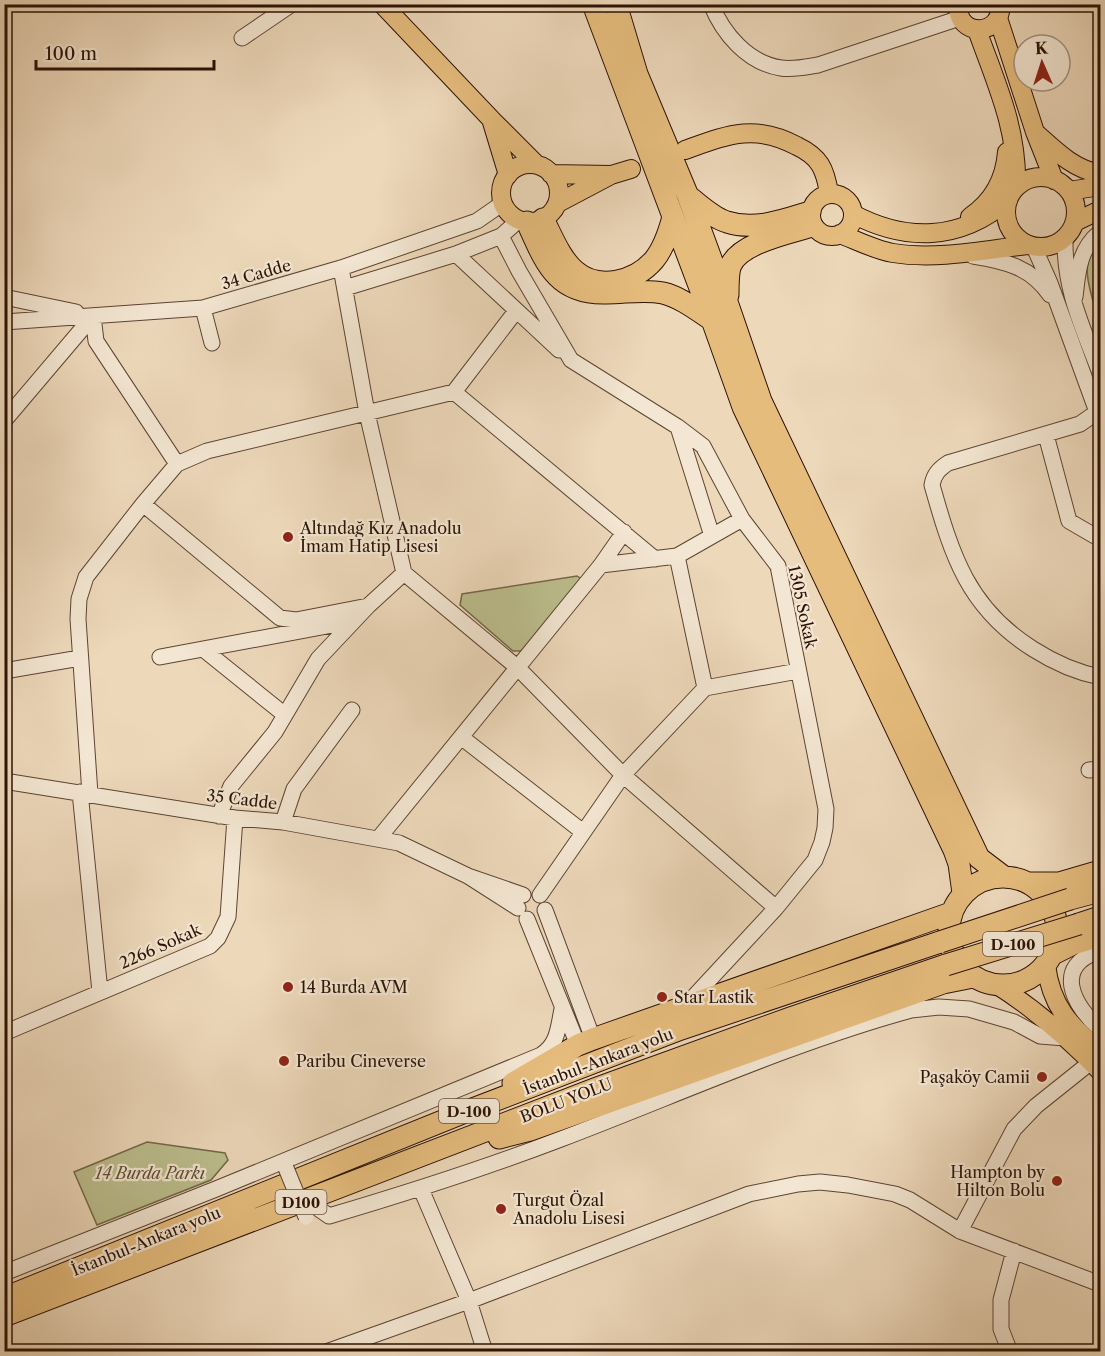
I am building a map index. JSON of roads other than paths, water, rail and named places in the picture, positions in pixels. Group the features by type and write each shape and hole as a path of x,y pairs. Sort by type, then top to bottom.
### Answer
{"highway":[{"path":"593,4 743,407 954,850 959,864 963,893"},
{"path":"616,4 637,74 687,196 761,401 980,858 1004,877"},
{"path":"687,196 726,222 760,225 812,219"},
{"path":"530,220 561,253 573,270 592,280 615,282 636,274 655,259 668,235 673,217"},
{"path":"727,302 730,267 739,254 812,219"},
{"path":"530,220 545,261 555,276 563,282 591,292 645,291 665,294 712,320"},
{"path":"1029,883 1044,896 1054,914 1057,940 1049,959 1036,974 1024,981 997,986 973,977 962,968 951,949 948,928 951,914 963,893 980,882 1004,877 1029,883 1059,883 1101,871"},
{"name":"İstanbul-Ankara yolu","path":"7,1291 681,1029 1070,899 1101,891"},
{"path":"470,1110 585,1042 951,914"},
{"name":"BOLU YOLU","path":"4,1316 306,1209 397,1166 597,1088 790,1018 946,965 1101,917"},
{"path":"1049,959 1074,944 1101,936"},
{"path":"397,1166 530,1130 827,1023 943,983 973,977"}],"main road":[{"path":"382,4 491,119 544,170 558,187 558,202"},
{"path":"959,11 964,23 977,30 990,27 999,11"},
{"path":"840,234 873,248 891,252 923,254 1051,246 1065,238 1075,222 1074,199 1061,185 1035,132 999,11"},
{"path":"977,30 1006,109 1015,145 1012,194 1006,220 1010,231 1030,246"},
{"path":"491,119 508,175"},
{"path":"952,231 981,209 999,184 1006,167 1010,127"},
{"path":"1035,132 1072,163 1088,171 1101,174"},
{"path":"685,150 732,135 768,133 808,151 819,162 825,173 829,194"},
{"path":"611,175 521,166 508,175 503,183 501,193 503,203 507,210 530,220 549,215 558,202 611,175 631,169"},
{"path":"853,214 895,231 929,233 952,231 985,218 1023,182 1035,177 1047,177 1061,185 1101,186"},
{"path":"829,194 836,194 848,201 853,214 849,227 831,237 824,235 812,219 816,200 829,194"},
{"path":"1075,222 1101,210"},
{"path":"1049,959 1050,991 1062,1014 1079,1032 1097,1061"},
{"path":"997,986 1023,1002 1065,1038 1097,1061"}],"street":[{"path":"242,38 292,4"},
{"path":"711,4 724,30 740,47 758,61 780,68 818,65 959,11"},
{"name":"34 Cadde","path":"4,322 203,308 341,268 477,221 503,203"},
{"path":"345,288 456,254 501,236 530,220"},
{"path":"1066,308 1082,254 1091,240 1101,232"},
{"name":"1305 Sokak","path":"501,236 571,360 678,427 703,446 742,519 778,566 825,809 825,828 815,860 776,908 685,1006"},
{"path":"1065,238 1066,308 1100,412 1080,424 948,463 939,469 932,485 947,537 963,575 980,604 1001,625 1059,665 1083,674 1101,677"},
{"path":"1030,246 1101,373"},
{"path":"955,253 999,260 1021,268 1033,276 1066,308"},
{"path":"456,254 571,360"},
{"path":"341,268 366,413 404,573 518,668 623,775 776,908"},
{"path":"4,297 93,316"},
{"path":"203,308 212,343"},
{"path":"100,992 85,793 78,619 79,599 86,577 177,464 207,451 454,392 516,311"},
{"path":"93,316 96,341 177,464"},
{"path":"4,421 93,316"},
{"path":"454,392 655,558"},
{"path":"678,427 712,536"},
{"path":"1046,435 1069,521 1101,538"},
{"path":"143,504 280,618 296,620 368,606"},
{"path":"601,565 677,556 742,519"},
{"path":"378,839 601,565 624,532"},
{"path":"677,556 705,688"},
{"name":"2266 Sokak","path":"7,1030 210,945 218,938 230,907 227,817 231,786 275,732 318,659 368,606 404,573"},
{"path":"160,657 354,621"},
{"path":"203,649 285,715"},
{"path":"4,671 80,658"},
{"path":"585,1042 545,910 545,902 540,895 623,775 705,688 798,671"},
{"path":"283,822 294,789 352,710"},
{"path":"461,737 583,832"},
{"name":"35 Cadde","path":"4,781 227,817 283,822 399,843 468,876 523,907 531,892 540,895"},
{"path":"523,907 540,917 545,910"},
{"path":"523,907 562,1009 585,1042"},
{"path":"1101,951 1092,953 1078,964 1072,974 1071,985 1077,1004 1101,1029"},
{"path":"286,1168 306,1209 329,1216 421,1189 562,1138 738,1067 910,1010 939,1007 969,1009 1014,1022 1040,1036 1065,1038"},
{"path":"4,1273 216,1189 541,1055 551,1048 556,1038 562,1009"},
{"path":"960,1231 1014,1129 1036,1106 1097,1061"},
{"path":"326,1352 469,1301 749,1194 820,1182 895,1194 910,1200 960,1231 1101,1284"},
{"path":"421,1189 469,1301 485,1352"},
{"path":"1010,1352 1001,1329 1001,1300 1014,1251"}],"place":[{"name":"Altındağ Kız Anadolu İmam Hatip Lisesi","path":"288,537"},
{"name":"14 Burda AVM","path":"288,987"},
{"name":"Star Lastik","path":"662,997"},
{"name":"Paribu Cineverse","path":"284,1061"},
{"name":"Paşaköy Camii","path":"1042,1077"},
{"name":"Hampton by Hilton Bolu","path":"1057,1181"},
{"name":"Turgut Özal Anadolu Lisesi","path":"501,1209"}],"park label":[{"name":"14 Burda Parkı","path":"150,1173"}]}
